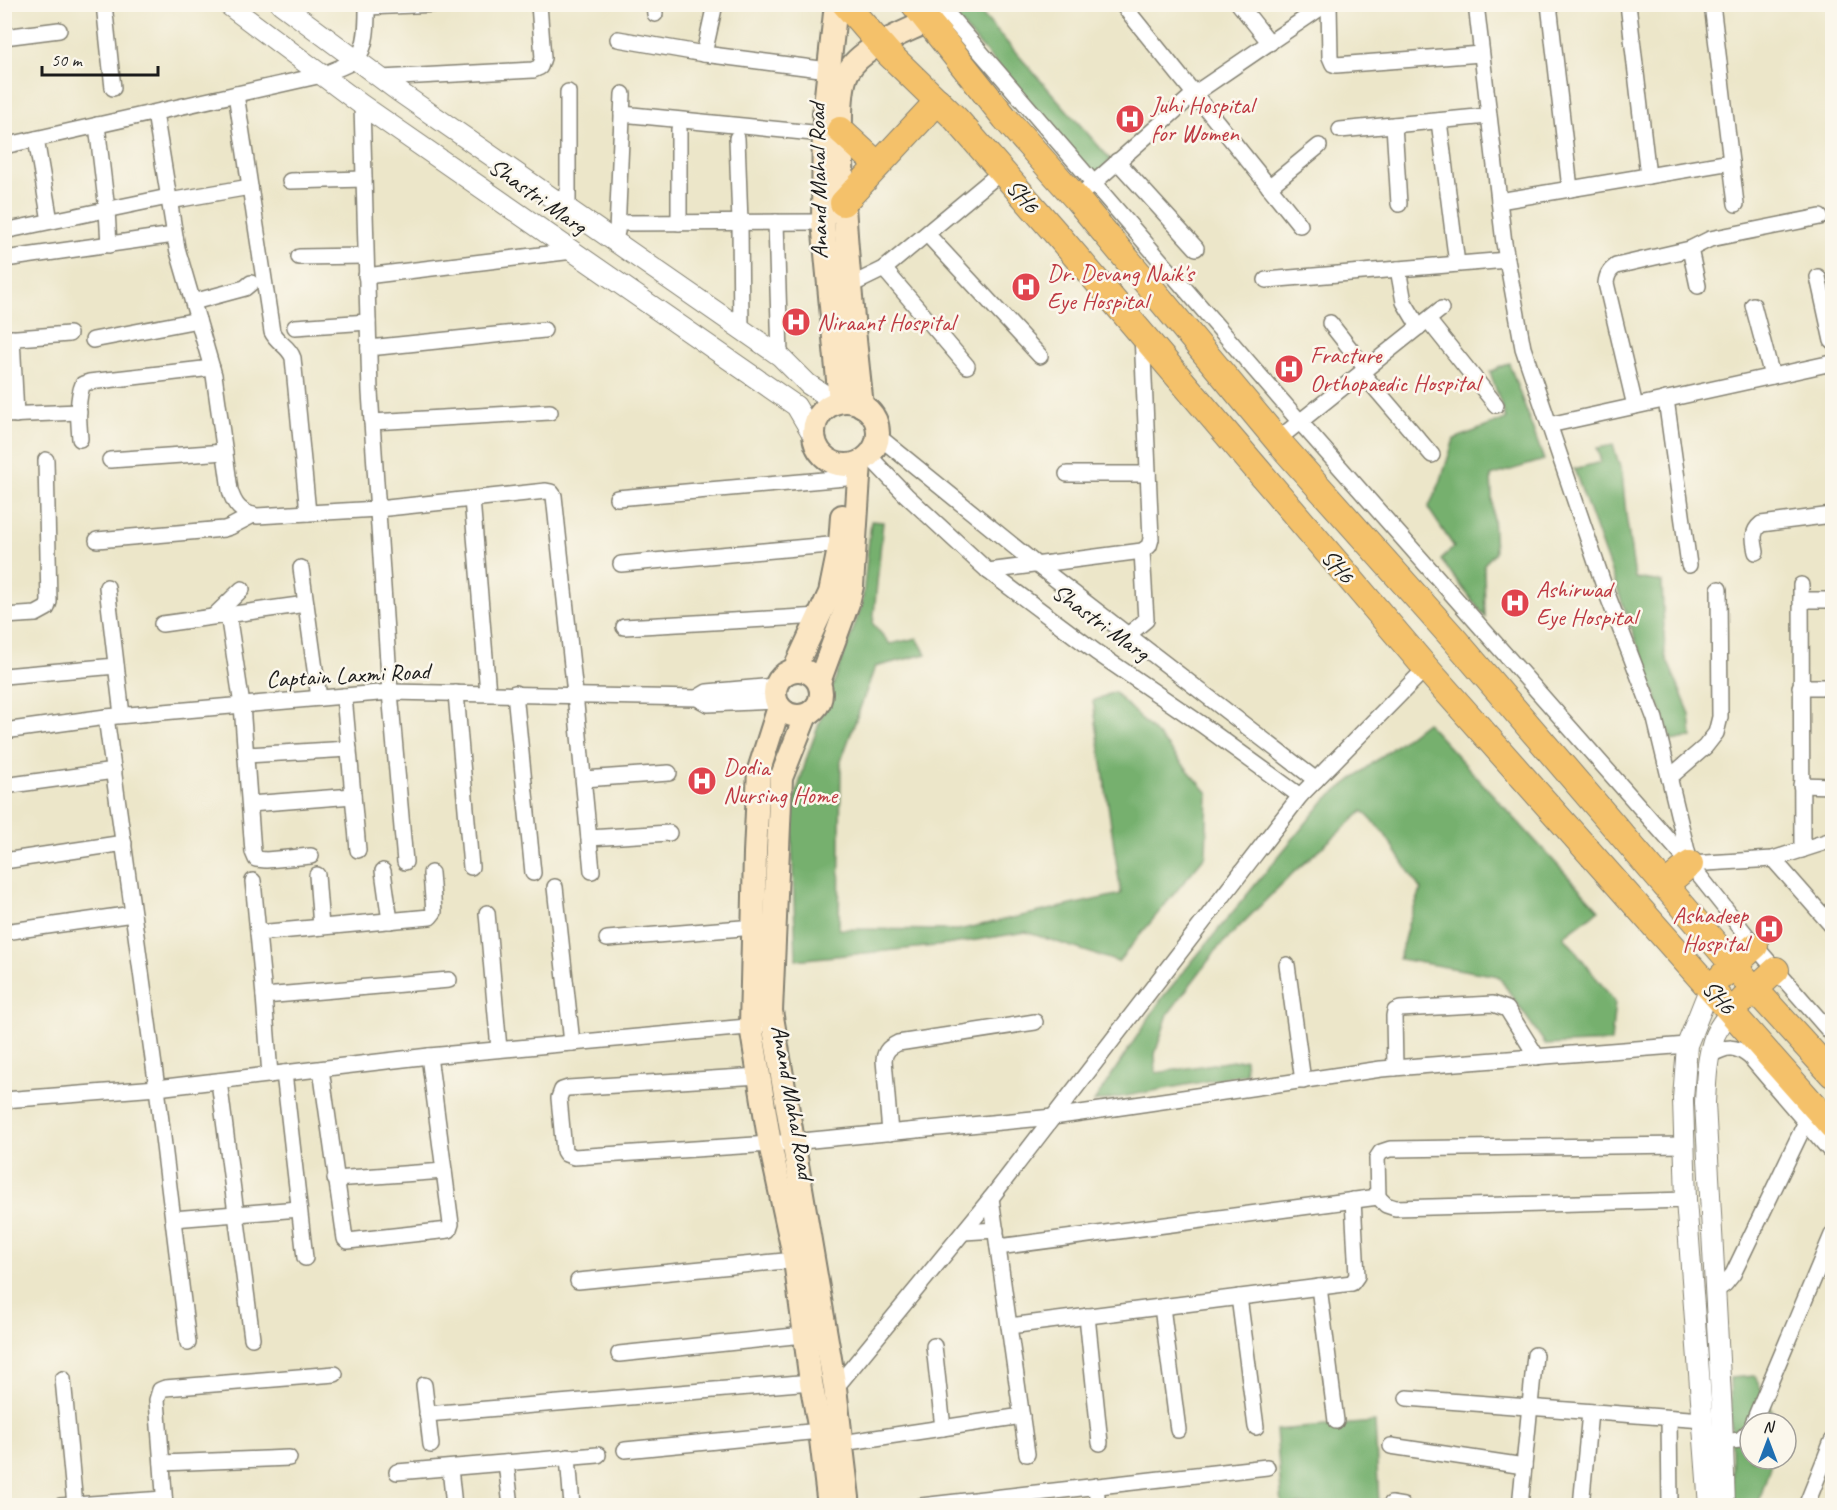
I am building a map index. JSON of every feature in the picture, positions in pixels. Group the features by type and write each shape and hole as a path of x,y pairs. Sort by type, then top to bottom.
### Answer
{"main road":[{"name":"Anand Mahal Road","path":"836,4 837,74 844,83 832,132 823,222 837,402"},
{"name":"SH6","path":"845,4 880,44 956,119 1002,171 1426,668 1731,1010 1810,1114 1833,1126"},
{"name":"Anand Mahal Road","path":"837,74 932,11"},
{"path":"932,11 1005,118 1085,190 1277,440 1454,639 1755,989 1833,1074"},
{"path":"843,203 938,101"},
{"name":"Anand Mahal Road","path":"832,132 843,203 862,405"},
{"path":"832,132 878,165"},
{"path":"794,670 830,593 860,460 878,426 873,415 862,405 856,402 837,402 826,408 814,424 815,445 828,460 838,464 860,460"},
{"path":"819,682 852,586 860,460"},
{"path":"801,669 809,672 819,682 822,690 818,705 806,715 791,715 776,698 786,672 794,670 801,669"},
{"name":"Anand Mahal Road","path":"776,698 759,770 754,927 762,1026 759,1076 770,1144 795,1260 829,1506"},
{"name":"Anand Mahal Road","path":"806,715 781,778 771,996 762,1026 792,1142 835,1388 849,1506"},
{"path":"1665,885 1690,864"},
{"path":"1710,987 1755,946"},
{"path":"1731,1010 1776,970"}],"street":[{"path":"104,4 113,88"},
{"name":"Shastri Marg","path":"227,4 362,105 796,406 813,435"},
{"name":"Shastri Marg","path":"281,4 381,78 780,356 808,384 837,402"},
{"path":"4,146 322,75 356,60 362,51 367,31 367,6 437,4"},
{"path":"381,78 532,70 540,66 543,58 539,4"},
{"path":"704,54 715,4"},
{"path":"1122,4 1300,225"},
{"path":"1239,4 1270,43"},
{"path":"1328,4 1194,94 1085,190 1300,422 1690,864 1755,946 1833,1035"},
{"path":"1328,4 1330,57 1336,66 1481,54"},
{"path":"1549,4 1570,189"},
{"path":"1628,4 1648,176"},
{"path":"1712,4 1736,204"},
{"path":"1478,5 1481,54 1499,201 1523,348 1604,586 1654,718 1690,864"},
{"path":"4,37 59,30"},
{"path":"618,39 837,74"},
{"path":"568,92 568,209"},
{"path":"236,94 272,332 274,337 288,347 292,358 308,513"},
{"path":"617,243 623,94"},
{"path":"362,105 372,422 390,692 405,862"},
{"path":"622,114 637,106"},
{"path":"155,112 174,235 212,368 230,490 238,508 254,515"},
{"path":"622,114 832,132"},
{"path":"1340,130 1488,116"},
{"path":"1439,121 1456,264"},
{"path":"97,125 109,245"},
{"path":"1394,125 1399,204"},
{"path":"679,129 679,223"},
{"path":"737,138 741,329"},
{"path":"36,139 50,221"},
{"path":"1269,187 1319,146"},
{"path":"1117,161 1196,248"},
{"path":"1499,201 1731,162"},
{"path":"849,286 884,269 1002,171"},
{"path":"290,181 364,179"},
{"path":"4,231 168,199 250,187"},
{"path":"1635,406 1606,283 1607,275 1616,266 1690,249 1710,239 1820,217"},
{"path":"776,222 780,356"},
{"path":"618,223 823,222"},
{"path":"927,234 1040,356"},
{"path":"12,258 174,235"},
{"path":"1690,249 1698,286"},
{"path":"366,276 573,251"},
{"path":"299,257 365,256"},
{"path":"1266,280 1507,260"},
{"path":"884,269 967,366"},
{"path":"1398,269 1404,302 1496,405"},
{"path":"1818,277 1833,341"},
{"path":"193,302 245,288 251,283"},
{"path":"1753,305 1772,376"},
{"path":"1277,440 1441,309"},
{"path":"93,340 198,320"},
{"path":"295,327 368,322"},
{"path":"1330,323 1364,371 1432,455"},
{"path":"369,348 544,330"},
{"path":"69,334 8,338 10,415 79,412"},
{"path":"988,571 1142,551 1149,546 1151,539 1142,334"},
{"path":"1549,425 1833,363"},
{"path":"80,440 79,412 83,384 212,368"},
{"path":"1666,399 1689,565"},
{"path":"372,422 550,412"},
{"path":"110,460 225,452"},
{"path":"4,616 36,614 47,608 49,602 46,460"},
{"path":"617,498 860,460"},
{"name":"Shastri Marg","path":"860,460 1037,565 1316,780"},
{"name":"Shastri Marg","path":"860,460 906,495 988,571 1096,652 1300,796"},
{"path":"1068,474 1148,474"},
{"path":"97,540 224,529 254,515 378,509 551,492 554,496 592,871"},
{"path":"471,499 488,693"},
{"path":"1756,552 1754,534 1761,524 1833,515"},
{"path":"621,564 840,544"},
{"path":"1128,635 1146,620 1142,551"},
{"path":"301,568 319,698"},
{"path":"107,587 122,715"},
{"path":"221,615 242,589"},
{"path":"1669,778 1706,747 1716,733 1720,717 1719,589"},
{"path":"1802,850 1801,592 1833,600"},
{"path":"162,624 306,604"},
{"path":"221,615 242,705 253,852 256,859 266,860 311,856"},
{"path":"624,627 820,616"},
{"path":"4,676 117,666"},
{"path":"625,1450 818,1421 835,1388 991,1198 1300,796 1426,668"},
{"path":"1800,687 1833,687"},
{"name":"Captain Laxmi Road","path":"4,731 122,715 390,692 697,698 708,704 776,698"},
{"path":"456,693 471,867"},
{"path":"515,693 533,873"},
{"path":"344,696 358,850"},
{"path":"106,717 157,1088 188,1343"},
{"path":"246,755 349,749"},
{"path":"4,786 114,771"},
{"path":"584,779 669,773"},
{"path":"1801,785 1833,786"},
{"path":"250,804 353,796"},
{"path":"589,838 669,833"},
{"path":"1690,864 1773,859 1833,840"},
{"path":"4,861 124,843"},
{"path":"1773,859 1833,926"},
{"path":"383,871 390,921"},
{"path":"258,933 430,917 434,912 431,873"},
{"path":"317,875 321,927"},
{"path":"253,881 264,996 305,1258"},
{"path":"555,887 572,1043"},
{"path":"487,913 499,1049"},
{"path":"4,932 133,914"},
{"path":"607,939 754,927"},
{"path":"1287,965 1303,1081"},
{"path":"264,996 449,980"},
{"path":"1710,987 1687,1046 1683,1100 1686,1200 1703,1420 1714,1443 1725,1506"},
{"path":"1395,1068 1394,1016 1395,1011 1400,1009 1493,1004 1507,1009 1537,1057"},
{"path":"1709,1506 1714,1443 1715,1291 1705,1123 1706,1084 1715,1035 1731,1010"},
{"path":"890,1133 884,1060 885,1053 890,1047 898,1043 1035,1022"},
{"path":"4,1100 157,1088 429,1056 762,1026"},
{"path":"759,1076 562,1090 559,1098 564,1151 574,1157 770,1144 1053,1118 1395,1068 1687,1046"},
{"path":"1711,1055 1727,1048 1736,1048 1743,1052 1810,1114 1833,1153"},
{"path":"321,1069 343,1236 348,1241 449,1230 451,1224 429,1056"},
{"path":"219,1081 252,1338"},
{"path":"1715,1291 1733,1274 1810,1114"},
{"path":"1685,1146 1390,1149 1381,1152 1377,1158 1378,1197 1386,1205 1395,1208 1686,1200"},
{"path":"335,1179 444,1171"},
{"path":"998,1246 1378,1197"},
{"path":"991,1198 1027,1454"},
{"path":"1009,1326 1352,1283 1357,1276 1353,1200"},
{"path":"173,1219 299,1209"},
{"path":"964,1232 996,1230"},
{"path":"1758,1411 1833,1235"},
{"path":"578,1281 795,1260"},
{"path":"1319,1287 1336,1421"},
{"path":"1239,1297 1256,1427"},
{"path":"1162,1307 1178,1430"},
{"path":"1087,1316 1100,1443"},
{"path":"619,1354 804,1335"},
{"path":"934,1346 943,1428"},
{"path":"1520,1506 1535,1355"},
{"path":"63,1379 68,1505 164,1502 157,1400 160,1390 336,1374"},
{"path":"427,1414 811,1382"},
{"path":"424,1385 431,1445"},
{"path":"1407,1398 1703,1420"},
{"path":"1581,1506 1590,1412"},
{"path":"842,1443 1022,1416"},
{"path":"1669,1418 1670,1506"},
{"path":"1714,1443 1738,1440"},
{"path":"1806,1506 1833,1441"},
{"path":"1391,1446 1524,1466"},
{"path":"397,1472 598,1455"},
{"path":"567,1457 572,1506"},
{"path":"162,1463 289,1458"},
{"path":"506,1463 511,1506"},
{"path":"450,1467 454,1506"},
{"path":"921,1506 1268,1467"},
{"path":"1096,1486 1098,1506"}],"green space":[{"path":"945,5 974,5 1111,160 1094,176"},
{"path":"1509,363 1544,460 1491,476 1495,553 1484,564 1485,617 1441,560 1454,547 1428,508 1440,483 1454,439 1506,419 1490,372"},
{"path":"1613,445 1622,473 1635,578 1662,582 1665,655 1690,714 1692,737 1672,741 1574,469 1601,462 1597,448"},
{"path":"871,521 883,522 873,624 890,644 917,638 926,654 875,667 841,761 839,929 958,930 1121,894 1093,701 1114,692 1161,739 1208,793 1206,855 1118,962 1026,932 946,945 796,960 791,812 807,757 862,605"},
{"path":"1426,722 1599,910 1564,936 1615,1002 1611,1042 1546,1045 1498,976 1399,959 1408,924 1421,890 1384,833 1363,811 1293,873 1218,948 1168,1014 1155,1054 1156,1073 1245,1059 1246,1074 1094,1102 1162,998 1324,801"},
{"path":"1755,1376 1772,1411 1738,1411 1738,1471 1768,1471 1758,1505 1733,1505 1730,1378"},
{"path":"1375,1422 1379,1505 1282,1505 1276,1430"}],"place":[{"name":"Juhi Hospital for Women","path":"1130,119"},
{"name":"Dr. Devang Naik's Eye Hospital","path":"1026,287"},
{"name":"Niraant Hospital","path":"796,322"},
{"name":"Fracture Orthopaedic Hospital","path":"1289,369"},
{"name":"Ashirwad Eye Hospital","path":"1515,603"},
{"name":"Dodia Nursing Home","path":"702,781"},
{"name":"Ashadeep Hospital","path":"1769,929"}]}
